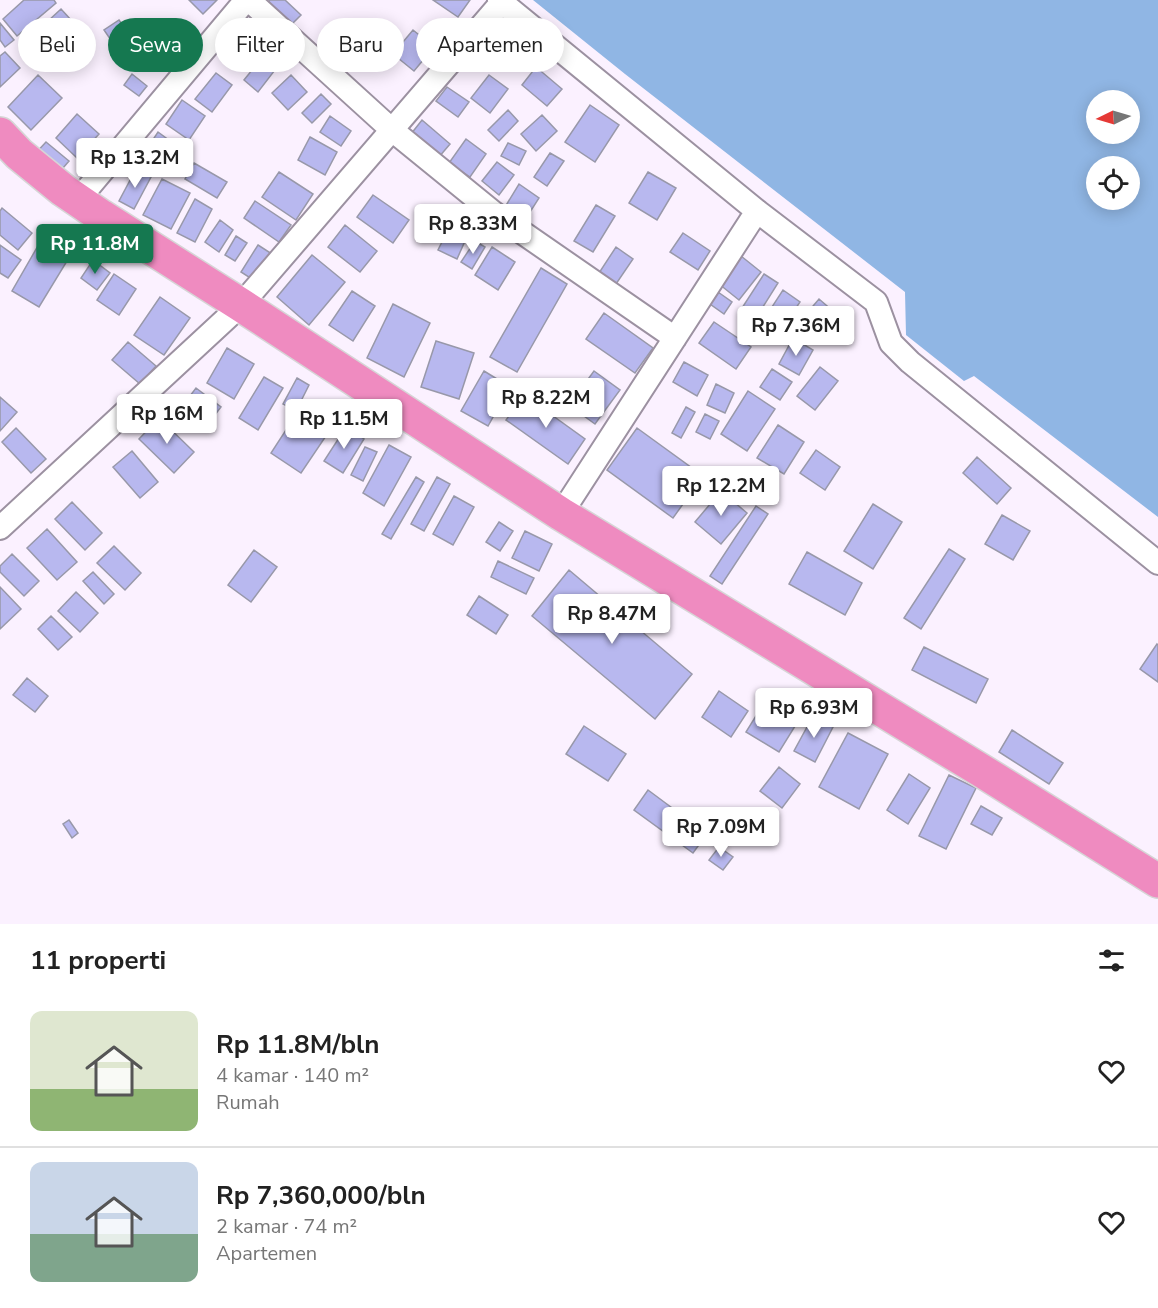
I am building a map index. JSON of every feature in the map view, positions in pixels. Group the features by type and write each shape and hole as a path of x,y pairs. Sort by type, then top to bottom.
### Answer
{"highway":[{"path":"0,134 19,154 63,190 561,514 1158,881"}],"street":[{"path":"78,200 248,0 392,130 494,213 675,338"},
{"path":"0,528 241,305 501,1 757,211 876,302 891,343 910,362 1158,563"},
{"path":"561,514 757,211"}],"water":[{"path":"533,0 1158,0 1158,517 974,376 964,381 906,335 905,292 625,74 564,25 564,18 555,18"}],"building":[{"path":"24,0 54,0 56,3 38,18 18,18 17,36 3,19"},
{"path":"189,0 217,0 203,14"},
{"path":"270,0 285,0 301,15 298,18 282,18 267,3"},
{"path":"433,0 470,0 458,17"},
{"path":"61,9 69,18 51,18"},
{"path":"0,23 14,40 5,47 0,40"},
{"path":"413,30 416,32 416,69 414,71 404,63 404,41"},
{"path":"5,52 18,66 18,70 0,87 0,56"},
{"path":"250,72 273,72 258,92 244,80"},
{"path":"532,72 542,72 562,89 547,106 522,85"},
{"path":"216,73 232,85 212,112 195,99"},
{"path":"132,74 147,86 139,96 124,85"},
{"path":"38,75 62,98 31,130 8,107"},
{"path":"291,75 307,92 288,110 272,93"},
{"path":"489,75 508,89 490,113 471,98"},
{"path":"447,87 469,102 458,117 436,101"},
{"path":"321,94 331,104 312,123 302,113"},
{"path":"182,100 205,116 189,140 166,124"},
{"path":"590,105 619,125 595,162 565,142"},
{"path":"508,110 518,121 499,141 488,130"},
{"path":"77,114 99,134 77,158 56,138"},
{"path":"542,115 557,131 536,151 521,134"},
{"path":"330,116 351,131 341,146 320,132"},
{"path":"422,120 450,144 439,157 411,134"},
{"path":"158,132 181,149 171,164 148,147"},
{"path":"310,137 337,152 325,175 298,160"},
{"path":"466,139 486,154 470,177 449,163"},
{"path":"46,142 69,161 57,175 34,155"},
{"path":"508,143 526,151 519,165 501,156"},
{"path":"550,153 564,161 547,186 534,177"},
{"path":"497,162 514,175 499,195 482,181"},
{"path":"194,163 227,182 217,198 185,179"},
{"path":"136,169 151,177 134,209 119,201"},
{"path":"279,172 313,194 296,220 262,197"},
{"path":"648,172 676,188 657,220 629,203"},
{"path":"162,179 190,193 171,229 143,215"},
{"path":"519,184 539,198 525,220 505,207"},
{"path":"373,195 409,220 393,243 357,217"},
{"path":"195,199 212,209 195,242 177,233"},
{"path":"255,201 291,225 279,242 244,218"},
{"path":"596,205 615,216 593,252 574,241"},
{"path":"2,208 32,233 18,250 0,235"},
{"path":"220,220 233,230 219,252 205,242"},
{"path":"345,225 377,251 360,272 328,247"},
{"path":"447,232 465,241 457,259 438,250"},
{"path":"683,233 710,251 698,270 670,252"},
{"path":"236,236 247,243 235,261 225,255"},
{"path":"475,241 485,247 472,269 461,262"},
{"path":"39,244 67,261 39,307 12,291"},
{"path":"0,245 21,260 8,278 0,273"},
{"path":"258,245 275,256 258,283 241,272"},
{"path":"492,247 515,262 498,290 475,275"},
{"path":"616,247 633,259 616,284 599,273"},
{"path":"312,255 345,282 309,325 277,297"},
{"path":"741,256 761,272 739,300 719,284"},
{"path":"93,260 110,273 97,290 81,278"},
{"path":"541,268 567,284 517,372 490,357"},
{"path":"114,274 136,289 119,315 97,300"},
{"path":"764,274 778,283 754,321 740,311"},
{"path":"783,290 800,302 772,344 755,333"},
{"path":"352,291 375,306 353,341 329,325"},
{"path":"718,292 732,302 724,314 710,304"},
{"path":"160,297 190,318 164,355 134,335"},
{"path":"819,299 833,311 817,332 802,319"},
{"path":"393,304 430,323 404,377 367,358"},
{"path":"604,313 653,348 635,373 586,339"},
{"path":"714,322 751,347 736,369 699,343"},
{"path":"793,338 813,350 799,375 779,364"},
{"path":"436,341 474,353 459,399 421,387"},
{"path":"128,342 156,366 140,384 112,360"},
{"path":"227,348 254,364 234,399 207,383"},
{"path":"684,362 708,375 697,396 673,382"},
{"path":"820,367 838,381 815,410 797,396"},
{"path":"772,369 792,382 780,400 760,387"},
{"path":"484,371 510,387 488,426 461,411"},
{"path":"594,371 620,390 595,424 569,405"},
{"path":"264,377 283,388 258,430 239,418"},
{"path":"297,378 309,385 296,411 283,404"},
{"path":"716,384 734,393 725,413 707,405"},
{"path":"196,388 221,407 205,428 180,409"},
{"path":"748,391 775,409 747,451 721,434"},
{"path":"524,395 585,439 568,464 506,420"},
{"path":"0,397 17,412 0,431"},
{"path":"686,407 695,412 681,438 672,433"},
{"path":"299,410 330,430 301,473 271,453"},
{"path":"705,414 719,421 710,439 696,432"},
{"path":"159,418 194,452 174,473 139,439"},
{"path":"778,425 804,442 784,474 757,458"},
{"path":"346,427 364,439 343,473 324,461"},
{"path":"16,428 46,459 31,473 2,442"},
{"path":"637,428 703,476 673,518 607,470"},
{"path":"389,445 411,457 384,506 363,493"},
{"path":"365,447 377,452 363,481 351,475"},
{"path":"816,450 840,467 825,490 800,473"},
{"path":"132,451 158,482 140,498 113,467"},
{"path":"977,457 1011,488 997,504 963,473"},
{"path":"416,477 424,482 391,539 382,534"},
{"path":"437,477 450,484 424,531 411,524"},
{"path":"721,491 747,513 721,544 695,522"},
{"path":"454,496 474,507 453,545 433,534"},
{"path":"72,502 102,533 85,550 55,519"},
{"path":"873,504 902,522 873,569 844,551"},
{"path":"756,506 768,514 722,584 710,576"},
{"path":"1002,515 1030,531 1013,560 985,544"},
{"path":"499,522 513,531 500,551 486,542"},
{"path":"47,529 77,562 57,580 27,548"},
{"path":"525,531 552,544 539,571 512,558"},
{"path":"114,546 141,573 125,590 97,563"},
{"path":"949,549 965,559 921,629 904,618"},
{"path":"254,550 277,567 251,602 228,585"},
{"path":"807,552 862,583 845,615 789,584"},
{"path":"12,554 39,581 24,596 0,572 0,566"},
{"path":"498,561 534,578 526,594 491,577"},
{"path":"569,570 692,674 655,719 532,616"},
{"path":"93,572 114,594 104,604 83,581"},
{"path":"0,587 21,609 0,629"},
{"path":"76,592 98,613 80,632 58,611"},
{"path":"479,596 508,615 496,634 467,615"},
{"path":"51,616 72,637 58,650 38,629"},
{"path":"1158,645 1158,682 1140,669"},
{"path":"924,647 988,679 976,703 912,670"},
{"path":"27,678 48,696 35,712 13,695"},
{"path":"772,690 805,710 779,752 746,732"},
{"path":"719,691 748,711 731,737 702,717"},
{"path":"813,716 833,727 815,762 794,751"},
{"path":"584,726 626,754 608,781 566,754"},
{"path":"1012,730 1063,763 1049,784 999,752"},
{"path":"848,733 888,754 859,809 819,787"},
{"path":"779,767 800,784 782,808 760,791"},
{"path":"909,774 930,788 908,824 887,810"},
{"path":"949,775 976,788 946,849 919,836"},
{"path":"648,790 707,834 693,853 634,810"},
{"path":"981,806 1002,818 992,835 971,824"},
{"path":"69,820 78,833 72,838 63,824"},
{"path":"719,847 733,857 723,870 709,860"}]}
